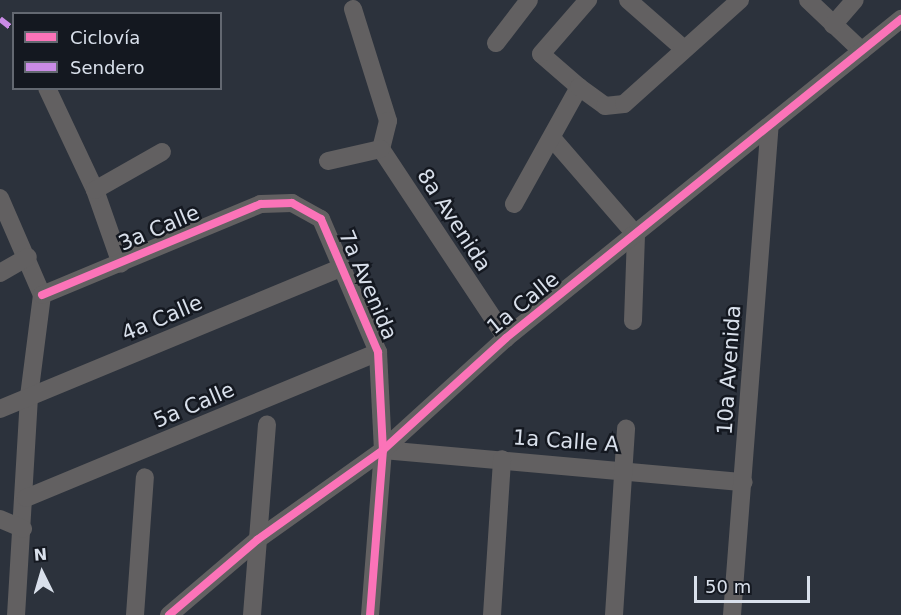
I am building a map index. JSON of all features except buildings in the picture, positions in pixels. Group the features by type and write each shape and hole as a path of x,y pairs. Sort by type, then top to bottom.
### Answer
{"street":[{"path":"496,43 529,0"},
{"path":"588,0 541,54 605,106 624,104 738,1"},
{"path":"628,0 684,49"},
{"path":"808,0 862,51"},
{"path":"833,25 855,0"},
{"path":"328,161 381,149 388,121 353,9"},
{"name":"1a Calle","path":"169,615 257,540 383,450 506,338 768,129 901,19"},
{"path":"514,204 579,87"},
{"path":"48,90 95,189 122,264"},
{"name":"10a Avenida","path":"732,615 744,482 768,129"},
{"path":"552,138 636,235 633,321"},
{"name":"8a Avenida","path":"381,149 506,338"},
{"path":"95,189 162,152"},
{"path":"0,198 28,257 42,295 29,398 26,498 16,615"},
{"name":"3a Calle","path":"42,295 122,264 261,204 292,203"},
{"name":"7a Avenida","path":"292,203 321,219 378,352 383,450 370,615"},
{"path":"0,273 28,257"},
{"name":"4a Calle","path":"0,410 342,267"},
{"name":"5a Calle","path":"26,498 378,352"},
{"path":"252,615 267,425"},
{"path":"614,615 621,468 626,428"},
{"name":"1a Calle A","path":"383,450 621,468 744,482"},
{"path":"492,615 502,459"},
{"path":"135,615 145,477"},
{"path":"1,521 23,529"}],"marked path":[{"path":"0,19 12,28"}],"cycle path":[{"path":"169,615 257,540 383,450 506,338 901,19"},
{"path":"42,295 261,204 292,203 321,219 378,352 383,450 370,615"}]}
